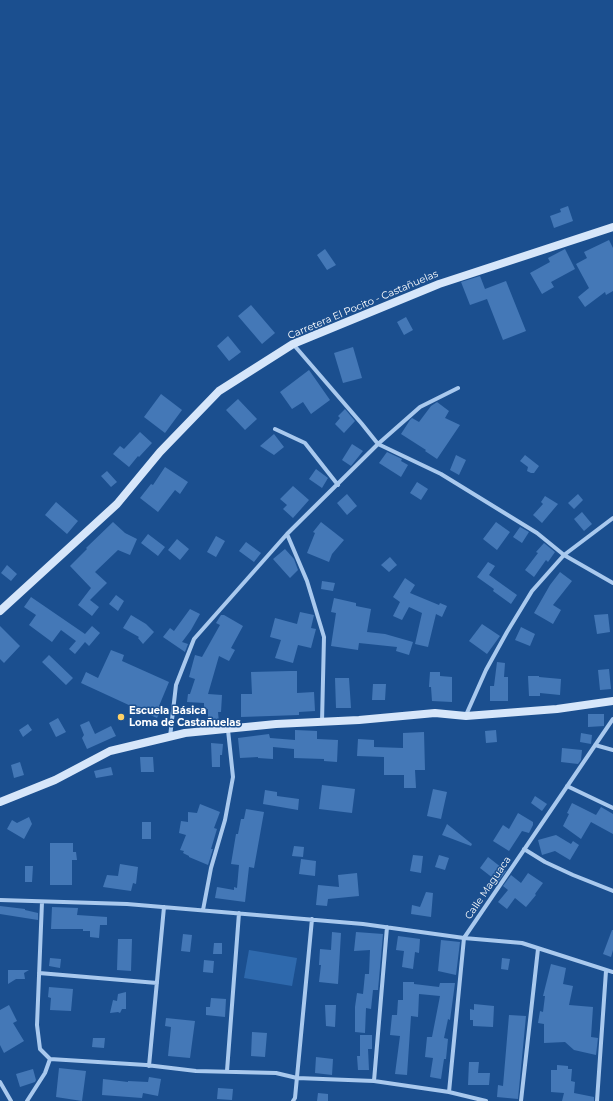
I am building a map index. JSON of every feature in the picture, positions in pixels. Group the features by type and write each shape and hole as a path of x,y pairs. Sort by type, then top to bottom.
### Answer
{"main road":[{"name":"Carretera El Pocito - Castañuelas","path":"0,611 117,504 160,452 219,391 293,344 439,284 613,227"},
{"path":"0,802 55,780 110,751 185,733 228,730 276,724 435,714 466,716 557,709 613,701"}],"street":[{"path":"293,344 378,444 441,474 537,533 564,555 613,583"},
{"path":"170,737 176,685 194,639 287,534 378,444 420,406 458,388"},
{"path":"275,429 305,443 338,485"},
{"path":"466,716 486,670 528,596 564,555 613,518"},
{"path":"287,534 307,581 324,637 322,722"},
{"name":"Calle Maguaca","path":"449,1092 464,938 613,719"},
{"path":"203,910 211,868 225,820 233,777 228,730"},
{"path":"595,745 613,750"},
{"path":"567,786 613,808"},
{"path":"524,849 573,875 613,891"},
{"path":"0,900 127,904 312,919 388,927 464,938 522,943 613,972"},
{"path":"42,902 37,1025 40,1049 50,1059 196,1070 276,1073 297,1078 374,1081 449,1092 486,1101"},
{"path":"149,1066 164,907"},
{"path":"227,1071 239,913"},
{"path":"293,1101 295,1098 312,919"},
{"path":"374,1081 388,927"},
{"path":"521,1101 538,949"},
{"path":"597,1101 606,971"},
{"path":"39,973 157,982"},
{"path":"27,1101 45,1073 50,1059"},
{"path":"0,1082 12,1101"}],"shaded area":[{"path":"249,950 297,958 292,986 244,978"}],"building":[{"path":"568,206 573,221 554,228 550,216 561,212 560,209"},
{"path":"609,240 613,248 613,291 606,295 605,292 585,307 578,297 589,288 576,264 587,258 584,252"},
{"path":"325,249 336,265 327,270 317,255"},
{"path":"565,249 575,269 551,282 554,287 542,294 530,273 550,262 548,258"},
{"path":"480,276 485,289 506,281 526,331 503,340 487,299 470,305 461,282"},
{"path":"251,305 275,333 262,344 238,316"},
{"path":"406,317 413,330 404,335 397,322"},
{"path":"228,336 241,352 229,361 217,346"},
{"path":"353,347 362,378 343,383 334,353"},
{"path":"309,370 330,400 311,414 303,402 292,409 280,392"},
{"path":"161,394 182,410 165,433 144,417"},
{"path":"238,399 257,419 245,430 226,410"},
{"path":"437,402 449,411 445,418 460,425 437,459 401,434 412,418 419,422 431,406"},
{"path":"345,409 355,421 344,433 335,424 340,418 338,416"},
{"path":"140,432 152,443 129,467 113,454 120,446 124,449"},
{"path":"274,434 284,447 274,455 260,446"},
{"path":"352,444 363,451 351,466 342,460"},
{"path":"387,452 402,459 401,461 408,465 401,477 379,463"},
{"path":"456,455 466,460 459,475 450,470"},
{"path":"525,455 539,466 534,473 527,471 528,467 520,461"},
{"path":"165,467 188,482 180,494 175,490 158,512 140,498 151,484 153,485"},
{"path":"316,469 328,478 322,488 309,479"},
{"path":"107,471 117,482 111,487 101,476"},
{"path":"417,482 428,489 421,500 410,493"},
{"path":"293,486 309,500 293,518 283,509 287,505 280,499"},
{"path":"347,494 357,506 347,515 337,503"},
{"path":"578,494 583,500 574,509 568,503"},
{"path":"545,496 558,504 542,523 533,515 543,504 541,502"},
{"path":"56,502 78,521 67,534 45,515"},
{"path":"582,512 592,524 584,531 574,519"},
{"path":"113,522 125,533 137,539 130,555 118,550 95,572 107,583 90,600 99,607 92,616 78,605 91,588 70,566"},
{"path":"321,522 344,540 332,554 329,562 307,553 315,533 313,532"},
{"path":"496,522 510,532 497,550 483,539"},
{"path":"520,527 529,532 522,543 513,537"},
{"path":"148,534 165,547 158,556 141,543"},
{"path":"216,536 225,541 216,557 207,552"},
{"path":"177,539 189,549 180,560 168,550"},
{"path":"246,542 261,553 254,562 239,551"},
{"path":"544,543 555,552 548,562 546,560 534,577 525,570 538,553 536,552"},
{"path":"285,549 294,559 298,570 290,578 273,559"},
{"path":"390,557 397,565 389,572 381,565"},
{"path":"488,562 495,566 489,575 517,595 511,604 477,577"},
{"path":"7,565 17,574 11,581 1,573"},
{"path":"560,572 572,581 553,605 561,610 553,624 534,613 550,585"},
{"path":"405,578 415,585 410,593 439,605 440,603 447,606 442,617 436,614 428,647 415,644 422,613 409,607 402,620 393,616 400,602 393,597"},
{"path":"322,581 335,583 333,591 321,589"},
{"path":"116,595 124,601 118,611 109,604"},
{"path":"31,597 85,634 92,626 100,633 89,646 85,642 75,654 69,649 76,641 61,630 52,642 29,625 36,615 24,607"},
{"path":"334,598 356,603 356,606 371,609 367,632 385,634 413,642 409,655 396,651 397,647 359,643 358,650 331,646 336,613 331,612"},
{"path":"190,609 200,614 182,642 188,644 185,652 163,637 170,628 174,631"},
{"path":"300,612 314,615 311,628 316,629 311,648 298,645 293,663 275,658 281,640 270,637 275,618 297,624"},
{"path":"608,614 610,632 597,634 594,615"},
{"path":"131,615 146,624 154,632 143,644 138,638 139,637 123,628"},
{"path":"221,615 224,615 243,626 231,648 235,650 229,661 219,656 208,694 222,695 221,712 218,712 219,723 208,723 208,709 204,709 204,703 187,702 188,694 190,694 195,679 189,677 195,655 202,657 220,625 216,623"},
{"path":"482,624 500,636 487,654 469,641"},
{"path":"0,626 20,646 4,663 0,659"},
{"path":"521,627 535,634 530,646 515,640"},
{"path":"111,650 124,655 122,661 169,682 159,706 162,707 157,718 81,683 86,672 98,678"},
{"path":"49,655 73,678 66,685 42,662"},
{"path":"497,662 505,663 504,677 508,677 508,701 490,701 490,686 494,686"},
{"path":"609,669 611,689 600,690 598,670"},
{"path":"297,671 297,693 314,692 315,711 299,712 299,715 241,717 241,694 252,694 251,672"},
{"path":"430,672 440,672 440,676 452,677 452,702 432,701 431,687 429,687"},
{"path":"528,676 561,679 560,695 540,693 540,696 529,696"},
{"path":"335,678 349,678 351,708 336,708"},
{"path":"373,684 386,684 385,700 372,700"},
{"path":"588,714 604,714 604,726 588,727"},
{"path":"58,718 66,732 56,737 49,723"},
{"path":"89,721 95,734 111,726 116,736 87,749 82,738 84,735 80,725"},
{"path":"28,724 32,730 23,737 19,730"},
{"path":"295,730 317,731 317,739 338,740 337,762 324,761 324,759 294,758 294,749 273,747 273,759 258,757 240,758 238,738 269,734 270,738 295,740"},
{"path":"496,730 497,742 486,743 485,731"},
{"path":"424,732 425,770 415,770 416,788 404,788 404,775 384,775 384,757 357,756 358,739 374,740 374,747 403,748 403,733"},
{"path":"581,733 592,735 591,744 580,742"},
{"path":"211,743 223,744 222,755 220,755 220,767 212,767"},
{"path":"562,748 582,750 581,760 578,764 561,762"},
{"path":"140,757 153,757 154,772 141,772"},
{"path":"20,762 24,775 14,778 11,765"},
{"path":"111,767 113,775 96,778 94,771"},
{"path":"322,785 355,789 352,813 319,809"},
{"path":"433,789 447,792 441,819 427,816"},
{"path":"265,790 277,792 277,796 299,799 298,810 263,804"},
{"path":"535,796 547,804 542,811 531,803"},
{"path":"572,803 596,815 601,807 613,814 613,834 591,822 581,839 563,826 569,814 567,813"},
{"path":"200,804 220,812 214,828 217,829 208,865 189,857 183,853 184,851 180,850 186,835 179,833 181,821 188,822 188,812 197,813"},
{"path":"246,809 264,812 254,868 249,867 245,902 215,898 217,887 234,890 234,887 237,888 239,865 231,864 236,834 238,834 241,819 244,819"},
{"path":"518,813 533,822 533,825 529,833 522,831 509,851 493,841 503,825 509,829"},
{"path":"29,817 32,824 24,839 7,829 12,820 17,823"},
{"path":"142,822 151,822 151,839 142,839"},
{"path":"447,824 472,844 471,846 442,835"},
{"path":"556,835 571,844 573,841 579,845 570,860 555,851 542,855 538,840"},
{"path":"50,843 73,843 73,852 76,852 77,860 72,860 72,885 50,885"},
{"path":"294,846 304,847 303,857 292,856"},
{"path":"413,855 423,856 421,873 410,871"},
{"path":"439,855 449,858 445,870 435,867"},
{"path":"488,857 506,871 498,882 480,868"},
{"path":"301,859 316,861 315,876 299,874"},
{"path":"120,864 138,867 136,884 133,883 131,891 103,887 107,875 118,876"},
{"path":"25,866 33,866 32,882 25,882"},
{"path":"357,873 359,896 328,899 327,906 316,905 318,885 339,887 338,875"},
{"path":"528,873 543,883 535,894 536,895 526,907 515,898 507,909 498,902 508,890 503,886 511,875 521,883"},
{"path":"426,892 433,893 431,917 411,914 412,905 420,907"},
{"path":"0,906 25,909 38,913 38,920 0,914"},
{"path":"52,907 78,908 77,915 107,917 107,925 100,925 99,938 90,937 90,931 83,931 83,929 51,929"},
{"path":"612,930 613,950 611,957 603,954"},
{"path":"332,932 341,933 338,984 319,982 321,965 319,965 320,949 331,950"},
{"path":"356,932 383,934 378,990 373,990 371,1009 366,1008 365,1033 355,1032 355,1007 357,993 363,994 365,974 369,974 370,950 354,951"},
{"path":"183,934 192,935 190,952 181,951"},
{"path":"398,936 420,939 419,953 415,952 413,969 402,967 404,951 396,950"},
{"path":"118,939 132,939 131,971 117,970"},
{"path":"441,940 460,942 456,975 438,971"},
{"path":"214,943 222,943 222,954 213,954"},
{"path":"50,958 61,959 60,968 49,966"},
{"path":"502,958 510,959 508,970 501,969"},
{"path":"204,960 214,961 213,973 203,972"},
{"path":"551,964 566,968 563,984 573,986 569,1005 593,1007 591,1037 598,1038 596,1055 574,1050 565,1042 544,1043 544,1024 538,1023 540,1011 543,1012 545,996 543,996"},
{"path":"8,970 29,970 24,973 25,979 16,979 8,984"},
{"path":"403,982 414,982 414,984 439,987 440,983 455,983 450,1020 448,1019 444,1038 448,1039 446,1059 444,1059 441,1079 430,1077 433,1058 425,1057 427,1037 432,1037 440,996 419,994 418,1017 411,1016 407,1075 395,1074 400,1036 390,1035 392,1015 397,1015 398,1000 403,1000"},
{"path":"49,987 73,989 71,1011 50,1010 51,998 48,997"},
{"path":"126,992 126,1009 122,1009 120,1013 110,1013 113,1000 117,1001 118,994"},
{"path":"211,998 226,999 225,1017 206,1015 206,1007 210,1007"},
{"path":"474,1004 494,1006 493,1027 473,1026 473,1020 470,1020 470,1009 474,1010"},
{"path":"9,1005 17,1021 13,1023 24,1041 4,1053 0,1045 0,1010"},
{"path":"325,1005 336,1005 335,1027 326,1026"},
{"path":"509,1015 526,1016 518,1099 497,1097 498,1085 503,1086"},
{"path":"166,1018 195,1021 190,1058 168,1056 171,1027 165,1026"},
{"path":"252,1032 267,1033 265,1057 251,1056"},
{"path":"360,1035 372,1035 372,1049 368,1049 369,1070 358,1070 357,1056 360,1056"},
{"path":"93,1038 105,1038 104,1048 92,1047"},
{"path":"316,1057 333,1059 332,1075 315,1073"},
{"path":"469,1062 479,1062 478,1073 490,1073 489,1085 468,1085"},
{"path":"557,1065 568,1066 568,1069 572,1069 571,1081 575,1082 574,1093 594,1097 594,1101 562,1101 564,1093 551,1092 551,1070 557,1070"},
{"path":"59,1068 86,1071 82,1101 56,1097"},
{"path":"33,1069 36,1080 35,1082 20,1087 16,1074"},
{"path":"149,1077 161,1079 158,1096 143,1093 142,1098 102,1095 103,1079 128,1082 148,1082"},
{"path":"218,1088 233,1089 232,1100 217,1099"},
{"path":"318,1093 328,1094 328,1101 317,1101"}],"place":[{"name":"Escuela Básica Loma de Castañuelas","path":"121,717"}]}
